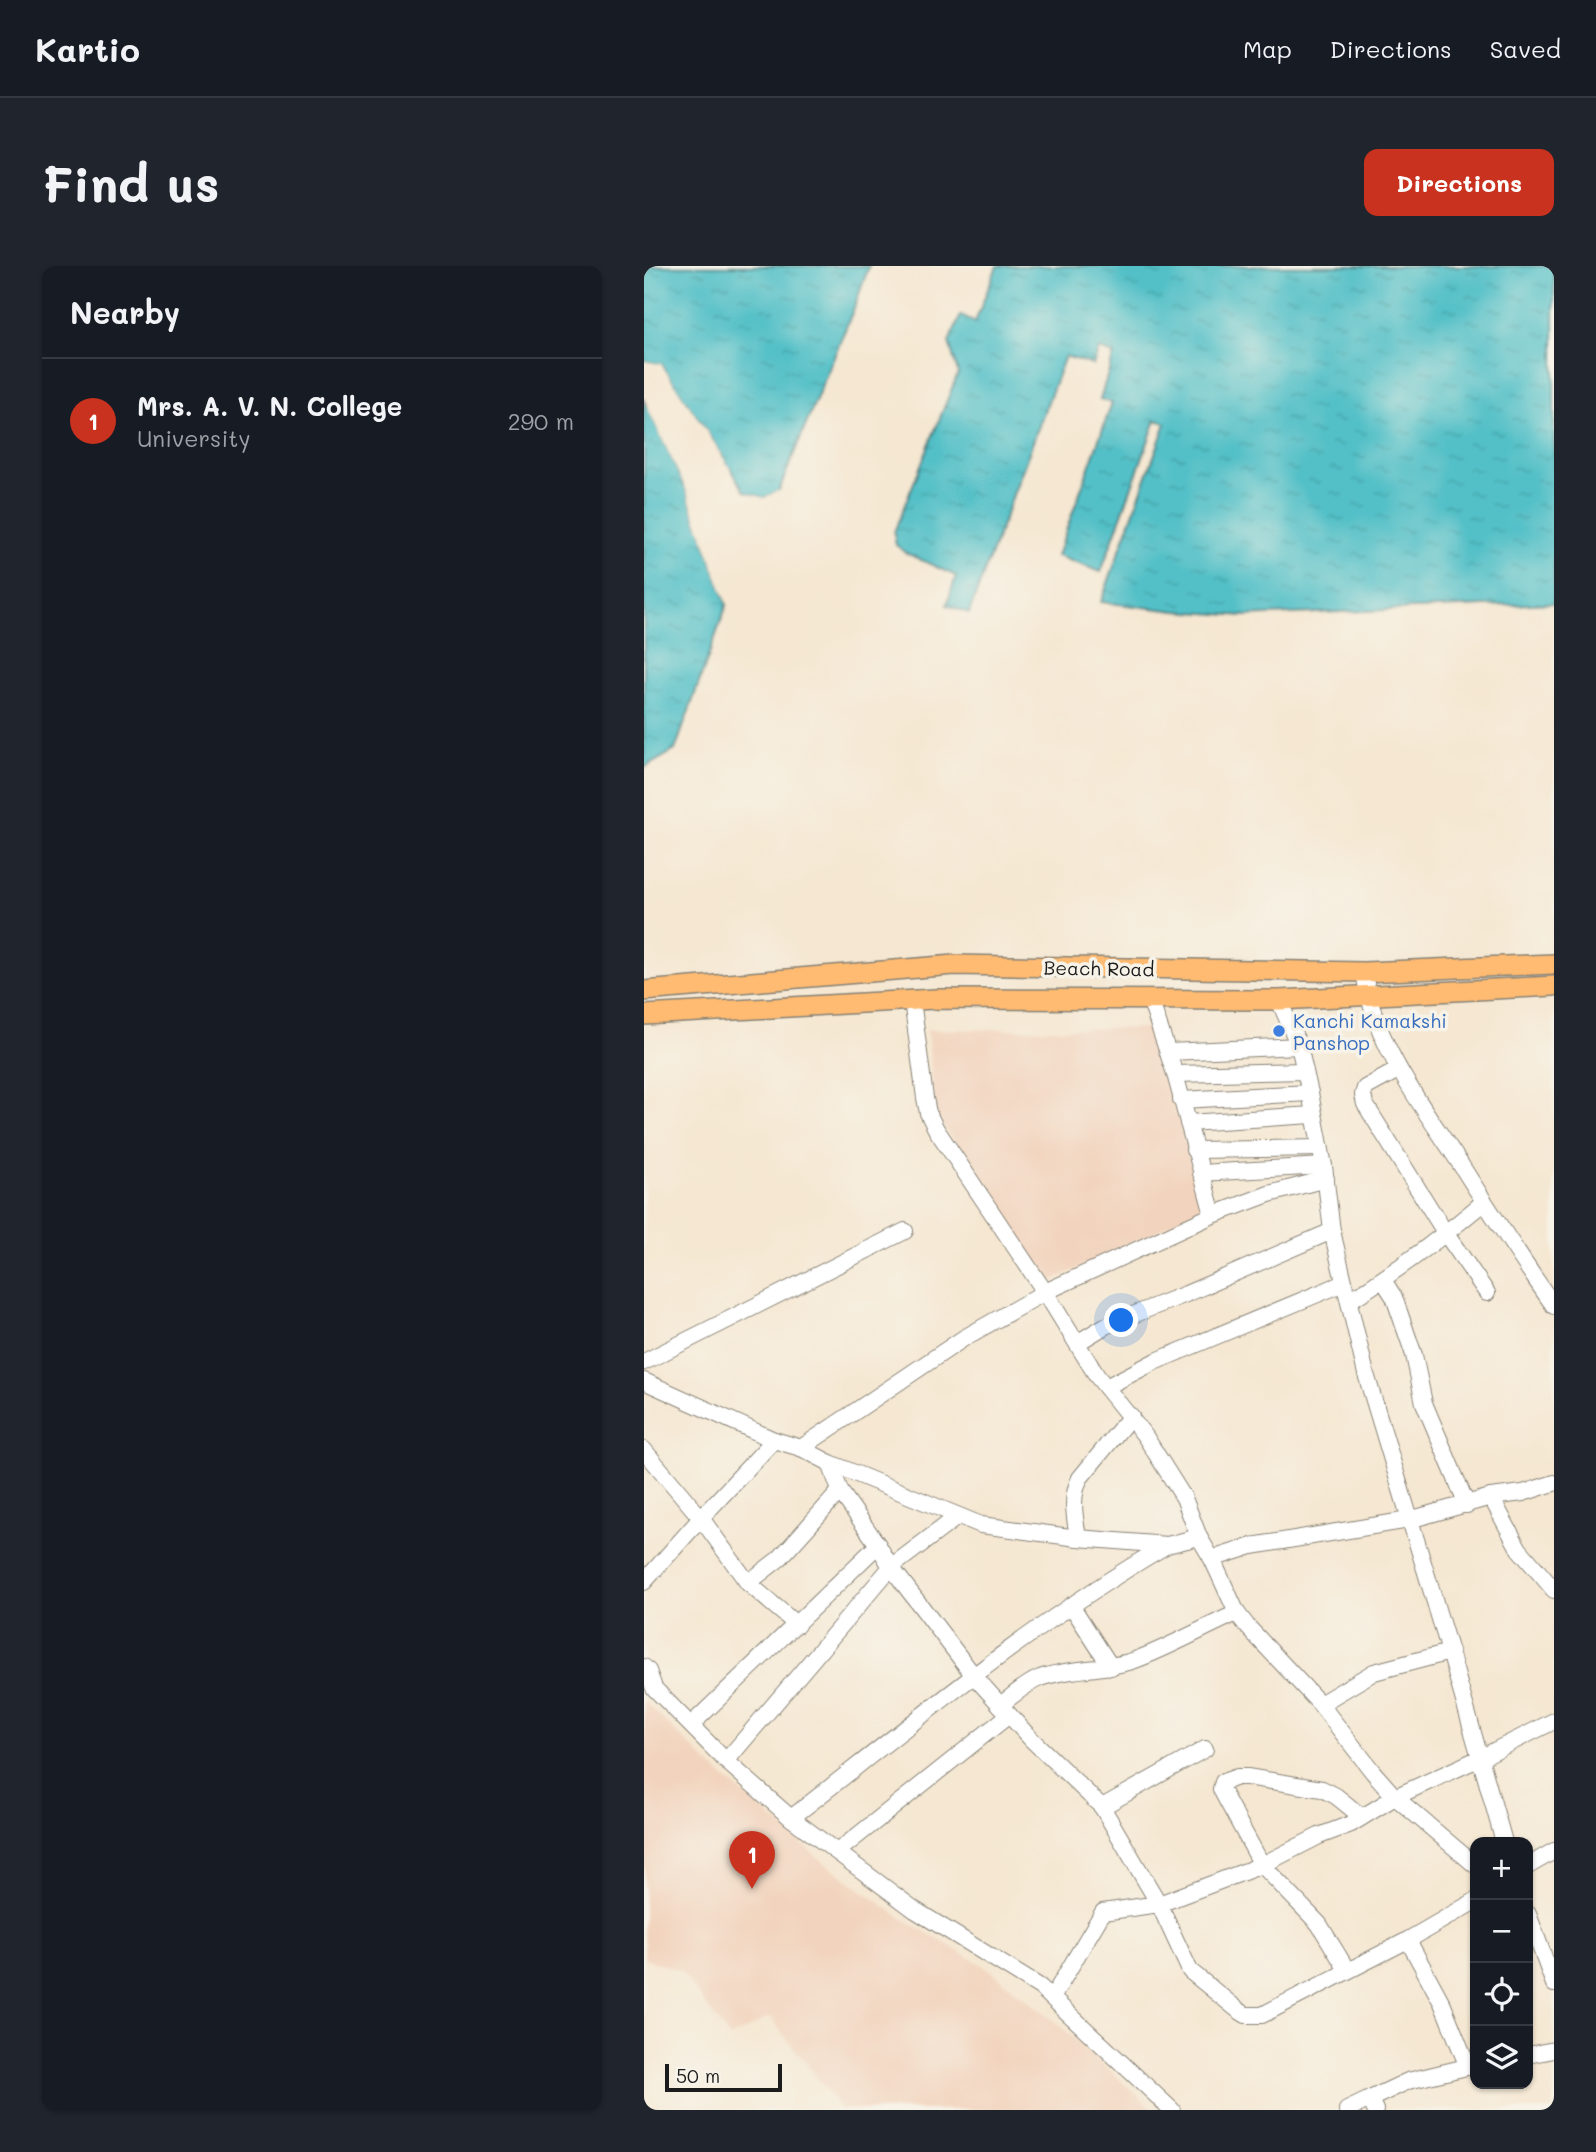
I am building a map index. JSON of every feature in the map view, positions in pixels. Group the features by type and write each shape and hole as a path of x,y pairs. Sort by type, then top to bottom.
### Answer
{"main road":[{"name":"Beach Road","path":"644,991 954,965 1364,972 1554,964"},
{"name":"Beach Road","path":"644,1014 912,1000 1279,1000 1554,986"}],"street":[{"path":"1364,972 1367,997 1398,1070 1554,1306"},
{"path":"1150,999 1169,1052 1213,1215"},
{"path":"912,1000 928,1113 936,1129 1106,1387 1131,1416 1184,1498 1199,1537 1237,1612 1320,1704 1395,1797 1470,1860"},
{"path":"1279,1000 1299,1046 1310,1093 1325,1173 1332,1231 1366,1374 1503,1837"},
{"path":"1169,1052 1299,1046"},
{"path":"1398,1070 1365,1088 1365,1104 1446,1234 1487,1293"},
{"path":"1175,1074 1304,1071"},
{"path":"1181,1100 1310,1093"},
{"path":"1188,1123 1313,1115"},
{"path":"1194,1150 1320,1148"},
{"path":"1201,1173 1325,1173"},
{"path":"801,1448 971,1334 1045,1292 1213,1215 1325,1173"},
{"path":"1349,1301 1446,1234 1484,1202"},
{"path":"644,1362 905,1231"},
{"path":"1077,1343 1105,1326 1332,1231"},
{"path":"1383,1280 1394,1297 1414,1356 1424,1404 1467,1506"},
{"path":"1106,1387 1154,1362 1343,1283"},
{"path":"644,1381 774,1440 801,1448 830,1463 981,1525 1078,1538 1167,1545"},
{"path":"1078,1538 1074,1489 1131,1416"},
{"path":"644,1582 774,1440"},
{"path":"644,1450 701,1518 748,1583 797,1625"},
{"path":"830,1463 840,1491 891,1567 974,1676 1031,1739 1102,1807 1159,1904 1191,1971 1246,2015 1262,2015 1408,1940 1470,1904"},
{"path":"1212,1559 1252,1546 1409,1520 1554,1483"},
{"path":"748,1583 780,1558 840,1491"},
{"path":"1491,1497 1519,1549 1554,1590"},
{"path":"726,1760 891,1567 957,1517"},
{"path":"791,1818 1037,1628 1110,1578 1167,1545 1199,1537"},
{"path":"691,1725 878,1545"},
{"path":"1071,1605 1111,1667"},
{"path":"837,1852 1005,1710 1032,1682 1065,1672 1111,1667 1135,1660 1237,1612"},
{"path":"1320,1704 1374,1672 1450,1652"},
{"path":"644,1667 648,1671 649,1686 791,1818 915,1910 1040,1987 1172,2110"},
{"path":"1052,1998 1103,1912 1159,1904 1262,1864 1554,1721"},
{"path":"1102,1807 1205,1749"},
{"path":"1347,1970 1319,1924 1262,1864 1225,1797 1223,1782 1247,1777 1322,1789 1336,1796 1362,1817"},
{"path":"1533,1863 1554,1851"},
{"path":"1533,1927 1554,1984"},
{"path":"1408,1940 1470,2062"},
{"path":"1533,2054 1554,2050"},
{"path":"1347,2110 1372,2104 1399,2084 1470,2066"}],"shaded area":[{"path":"1154,1028 1203,1209 1049,1282 936,1115 927,1030"},
{"path":"644,1701 712,1767 825,1863 897,1915 989,1969 1066,2031 1154,2110 842,2110 770,2017 730,2038 681,1971 644,1959"}],"water":[{"path":"644,266 869,266 779,490 765,498 745,492 661,364 644,361"},
{"path":"997,266 1554,266 1554,603 1245,616 1101,602 1166,423 1156,420 1101,572 1057,556 1112,403 1100,399 1114,354 1099,349 1093,365 1065,356 969,613 947,605 956,576 906,553 896,545 894,532 958,373 949,342 961,315 975,322"},
{"path":"644,399 685,487 727,604 675,750 644,768"}],"pier":[{"path":"644,361 661,364 744,492 765,498 778,490 777,495 765,502 742,494 713,445 659,367 644,365"},
{"path":"644,395 688,486 716,559 729,600 727,604 685,487"}],"place":[{"name":"Kanchi Kamakshi Panshop","path":"1279,1031"},
{"name":"Mrs. A. V. N. College","path":"752,1889"}]}
